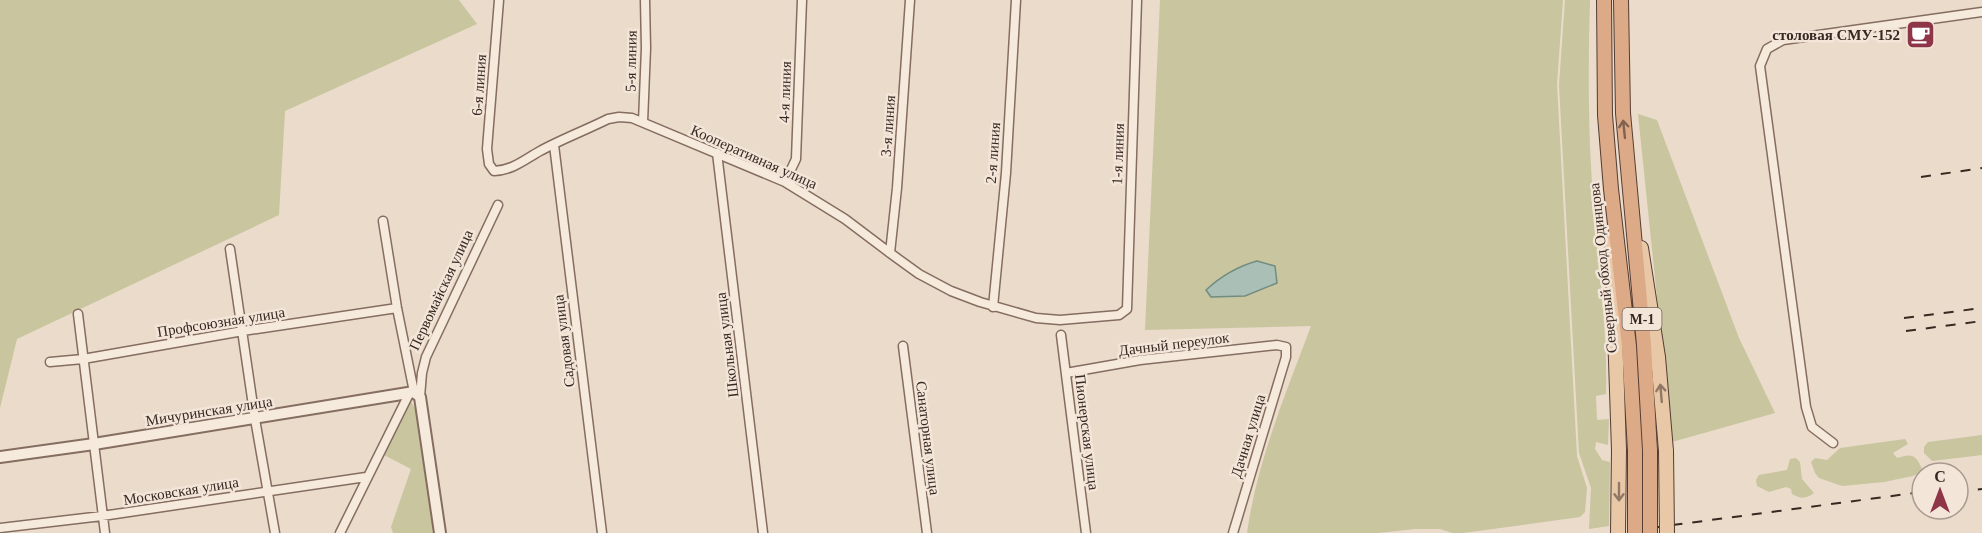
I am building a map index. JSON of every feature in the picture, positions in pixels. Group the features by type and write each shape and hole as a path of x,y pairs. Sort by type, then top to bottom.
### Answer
{"highway":[{"name":"Северный обход Одинцова","path":"1604,0 1603,60 1611,189 1629,346 1635,451 1635,533"},
{"name":"М-1","path":"1621,0 1623,113 1644,345 1650,451 1650,533"}],"main road":[{"path":"1630,187 1653,316 1666,451 1667,533"},
{"path":"1611,189 1619,450 1618,533"}],"street":[{"name":"6-я линия","path":"494,171 489,164 488,149 498,0"},
{"name":"5-я линия","path":"644,122 645,0"},
{"name":"4-я линия","path":"785,182 796,159 802,0"},
{"name":"3-я линия","path":"890,253 897,188 910,0"},
{"name":"2-я линия","path":"993,307 1006,172 1016,0"},
{"name":"1-я линия","path":"1127,309 1137,0"},
{"path":"1833,443 1812,427 1806,407 1760,66 1767,49 1783,40 1982,12"},
{"name":"Кооперативная улица","path":"494,171 519,166 540,152 608,120 619,117 644,122 785,182 845,219 919,274 951,291 993,307 1036,318 1060,320 1119,315 1127,309"},
{"name":"Садовая улица","path":"554,145 602,533"},
{"name":"Школьная улица","path":"717,153 763,533"},
{"name":"Первомайская улица","path":"440,533 415,394 426,357 498,205"},
{"path":"340,533 366,477 415,394 397,308 383,221"},
{"path":"230,249 275,533"},
{"name":"Профсоюзная улица","path":"50,362 83,359 243,331 397,308"},
{"path":"78,314 105,533"},
{"name":"Пионерская улица","path":"1061,335 1086,533"},
{"name":"Дачный переулок","path":"1066,373 1140,360 1276,345 1286,347"},
{"name":"Санаторная улица","path":"903,346 927,533"},
{"name":"Дачная улица","path":"1233,533 1286,357 1286,347"},
{"name":"Мичуринская улица","path":"0,457 415,394"},
{"name":"Московская улица","path":"0,528 102,516 366,477"}],"shaded area":[{"path":"0,0 459,0 477,24 285,111 279,215 17,339 0,408"},
{"path":"1160,0 1563,0 1557,84 1577,456 1587,488 1585,512 1580,517 1463,533 1452,533 1440,529 1415,529 1378,533 1247,533 1265,454 1311,326 1145,330"},
{"path":"1565,0 1590,0 1591,161 1606,367 1606,394 1596,396 1597,420 1609,419 1608,445 1596,442 1595,449 1602,460 1610,462 1609,526 1589,529 1591,488 1579,453 1559,85"},
{"path":"1638,114 1657,120 1739,338 1775,413 1672,442"},
{"path":"1257,261 1275,266 1277,283 1245,296 1211,297 1206,290 1230,272"},
{"path":"410,400 418,413 435,533 393,533 391,527 411,469 382,454"},
{"path":"1982,435 1982,455 1932,461 1924,453 1924,447 1928,442"},
{"path":"1905,439 1908,444 1893,453 1897,458 1912,456 1918,461 1910,461 1910,477 1842,486 1819,478 1811,462 1815,458 1827,460 1840,448"},
{"path":"1796,458 1800,462 1802,479 1814,493 1801,497 1792,494 1791,489 1786,487 1769,492 1757,486 1756,480 1759,475 1787,470 1790,459"}],"railway":[{"path":"1921,177 1982,168"},
{"path":"1904,318 1982,308"},
{"path":"1906,331 1982,321"},
{"path":"1970,490 1982,489"},
{"path":"1613,533 1910,494"}],"place":[{"name":"столовая СМУ-152","path":"1921,35"}]}
